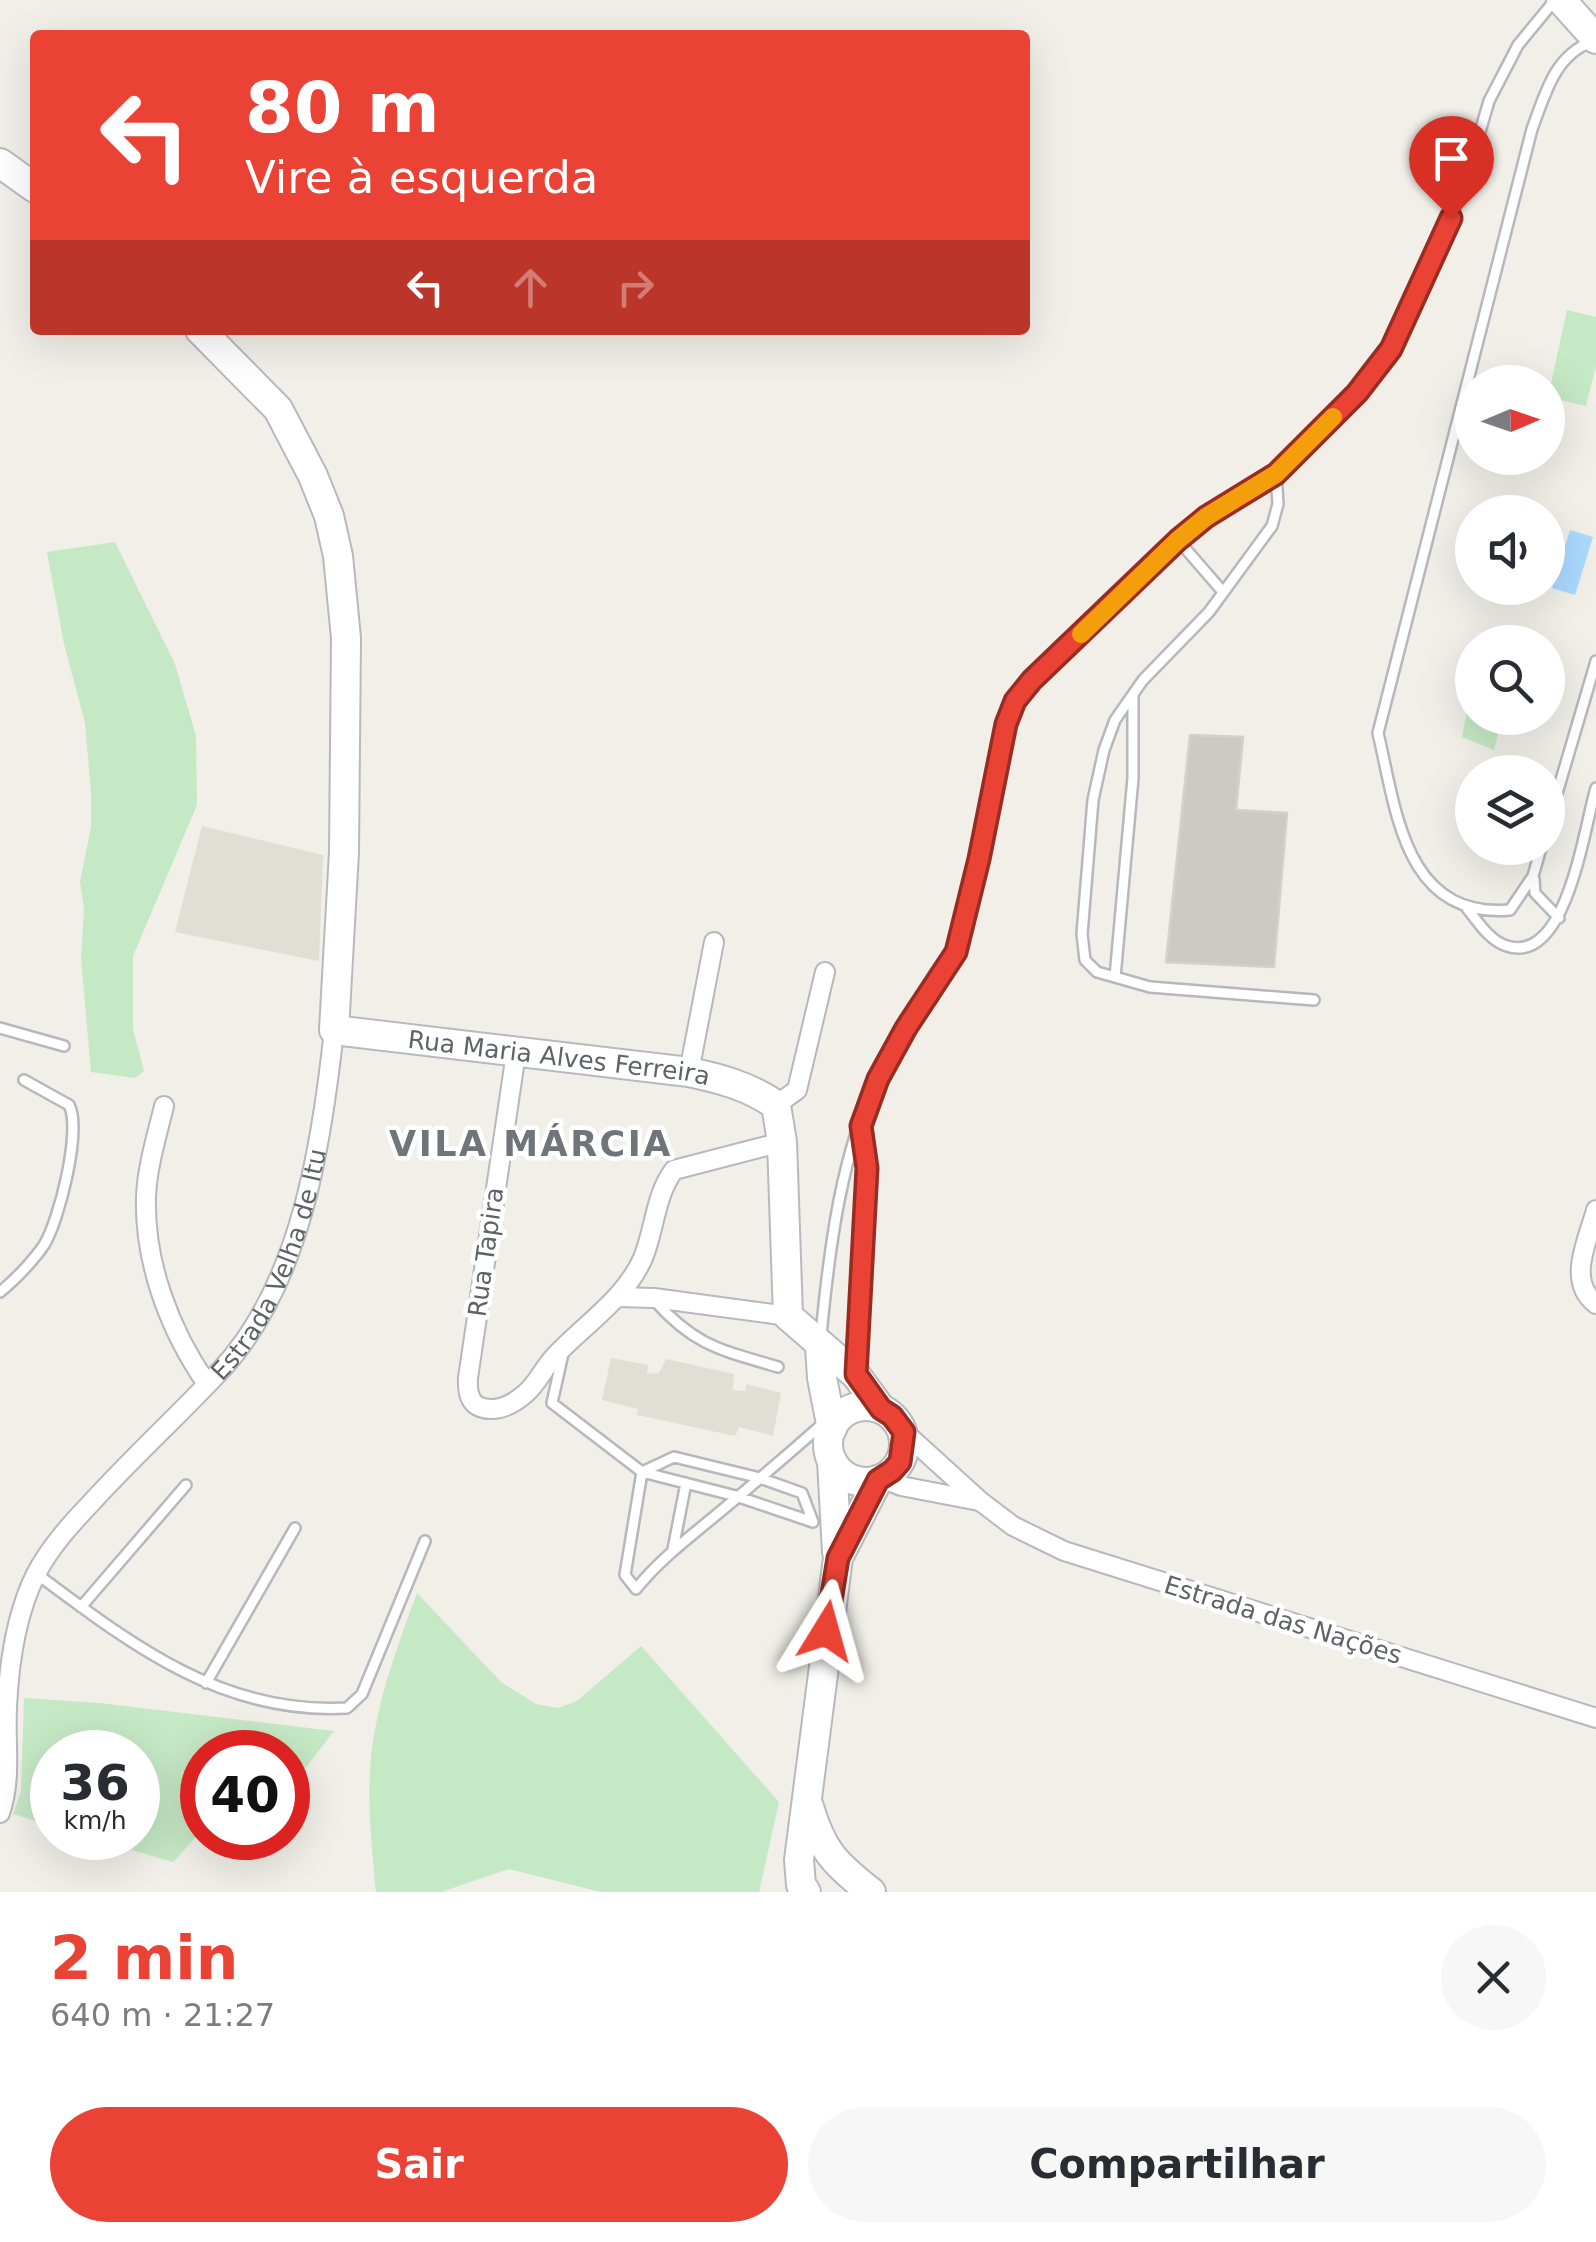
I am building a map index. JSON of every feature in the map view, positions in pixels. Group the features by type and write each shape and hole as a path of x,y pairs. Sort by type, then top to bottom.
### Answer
{"street":[{"path":"1558,0 1596,39"},
{"path":"0,164 30,185"},
{"name":"Estrada Velha de Itu","path":"0,1813 9,1771 7,1708 14,1646 36,1573 60,1536 242,1346 274,1288 293,1237 321,1132 334,1030 344,852 346,638 338,556 329,516 313,476 278,409 205,335"},
{"path":"689,1072 714,942"},
{"path":"788,1316 782,1142 776,1105 797,1090 824,972"},
{"name":"Rua Maria Alves Ferreira","path":"334,1030 689,1072 729,1080 776,1105"},
{"name":"Rua Tapira","path":"516,1053 467,1392 471,1402 483,1408 508,1406 529,1391 565,1346"},
{"path":"164,1106 146,1195 149,1247 164,1302 184,1352 207,1384"},
{"path":"565,1346 617,1297 642,1259 661,1194 674,1170 782,1142"},
{"path":"1596,1210 1579,1276 1586,1296 1596,1304"},
{"path":"617,1297 654,1298 788,1316 856,1374 881,1409 892,1416 904,1432 900,1462 880,1479 838,1558"},
{"path":"806,1892 801,1885 799,1860 838,1558 829,1450 831,1423 820,1346"},
{"path":"831,1423 858,1407 881,1409"},
{"name":"Estrada das Nações","path":"904,1432 980,1502 1013,1526 1064,1551 1596,1718"},
{"path":"832,1460 838,1470 857,1481 880,1479"},
{"name":"Estrada das Nações","path":"880,1479 980,1502"},
{"path":"807,1800 818,1838 827,1853 871,1892"}],"lane":[{"path":"820,1346 836,1211 861,1126 878,1079 956,952 1006,724 1015,701 1178,540 1206,517 1276,474 1357,393 1391,349 1463,190 1490,100 1518,45 1558,0"},
{"path":"1534,876 1510,910 1465,906 1439,891 1418,868 1393,813 1378,733 1532,129 1550,80 1563,61 1580,46 1596,39"},
{"path":"1276,474 1278,504 1272,526 1224,592 1132,695 1115,720 1093,800 1082,934 1085,960 1097,972 1150,987 1314,1000"},
{"path":"1178,540 1224,592"},
{"path":"1565,766 1596,661"},
{"path":"1115,977 1133,778 1132,695"},
{"path":"1465,906 1490,936 1506,946 1536,944 1559,918 1596,788"},
{"path":"1537,865 1535,893 1559,918"},
{"path":"0,1028 64,1046"},
{"path":"0,1292 45,1244 66,1184 73,1121 69,1105 24,1080"},
{"path":"856,1374 867,1168 861,1126"},
{"path":"654,1298 678,1327 704,1345 778,1366"},
{"path":"565,1346 552,1404 642,1472 813,1522 802,1493 760,1478 674,1457 642,1472"},
{"path":"642,1472 625,1575 636,1589 653,1568 831,1423"},
{"path":"673,1552 686,1484"},
{"path":"81,1606 186,1485"},
{"path":"206,1683 296,1528"},
{"path":"36,1573 156,1656 206,1683 253,1701 308,1710 348,1708 362,1694 426,1542"}],"shaded area":[{"path":"202,826 323,855 319,961 175,932"},
{"path":"611,1358 648,1365 647,1374 659,1373 666,1359 734,1374 733,1390 745,1391 747,1384 781,1393 773,1436 739,1427 735,1436 637,1415 638,1409 602,1400"}],"green space":[{"path":"1567,310 1596,317 1596,366 1586,406 1565,401 1565,365 1555,365"},
{"path":"115,542 175,664 196,736 197,805 133,956 133,1029 144,1071 135,1078 91,1072 81,958 84,909 80,882 91,827 91,792 85,723 64,644 47,552"},
{"path":"1462,735 1498,735 1494,750"},
{"path":"417,1593 501,1682 536,1704 558,1708 577,1701 641,1646 779,1802 759,1892 601,1892 509,1869 441,1892 376,1892 370,1814 371,1755 387,1681"},
{"path":"24,1698 100,1703 334,1731 310,1762 310,1730 180,1730 180,1854 173,1862 160,1858 160,1730 30,1730 30,1819 13,1814 21,1791"}],"water":[{"path":"1570,530 1593,537 1575,595 1565,592 1565,546"}],"building":[{"path":"1190,735 1243,737 1236,810 1287,813 1274,967 1166,962"}],"slow traffic":[{"path":"1081,634 1178,540 1206,517 1276,474 1333,417"}],"district":[{"name":"VILA MÁRCIA","path":"531,1144"}],"route":[{"path":"826,1631 838,1558 850,1530 878,1480 900,1462 904,1450 904,1432 881,1409 856,1374 867,1168 861,1126 878,1079 956,952 1006,724 1015,701 1178,540 1206,517 1276,474 1357,393 1391,349 1451,218"}]}
